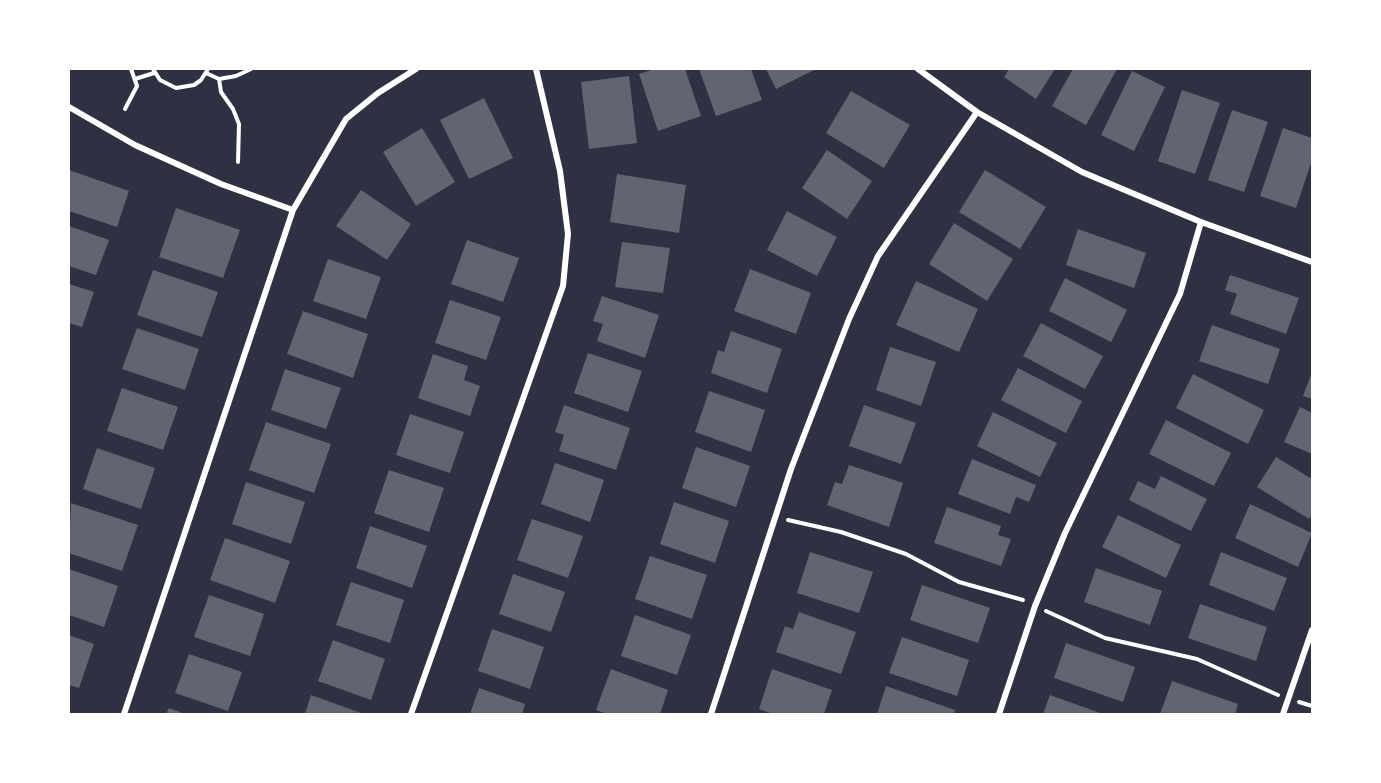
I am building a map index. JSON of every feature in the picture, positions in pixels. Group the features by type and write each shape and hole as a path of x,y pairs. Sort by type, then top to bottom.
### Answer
{"street":[{"path":"124,714 293,210 346,119 378,93 416,69"},
{"path":"411,714 563,286 568,234 560,171 536,69"},
{"path":"918,69 977,112 1082,171 1201,222 1312,262"},
{"path":"69,107 135,145 221,184 293,210"},
{"path":"711,714 791,469 849,319 878,256 977,112"},
{"path":"999,714 1035,606 1065,533 1180,294 1201,222"},
{"path":"1283,714 1312,630"}],"path":[{"path":"125,109 137,86 131,69"},
{"path":"135,79 154,71 167,86 176,88 194,85 207,71 219,79 236,76 251,69"},
{"path":"219,79 221,92 233,109 239,124 238,162"}],"building":[{"path":"655,69 685,69 701,116 658,131 639,74"},
{"path":"699,69 751,69 762,100 716,116"},
{"path":"766,69 816,69 776,89"},
{"path":"1009,69 1055,69 1036,99 1004,77"},
{"path":"1073,69 1117,69 1086,125 1052,106"},
{"path":"1132,71 1165,87 1134,151 1101,135"},
{"path":"629,76 637,143 589,149 581,82"},
{"path":"1182,90 1220,103 1195,174 1158,161"},
{"path":"851,91 910,125 884,168 826,133"},
{"path":"484,98 513,158 469,179 440,120"},
{"path":"1232,110 1268,122 1244,192 1208,180"},
{"path":"422,128 455,182 416,206 383,152"},
{"path":"1283,128 1312,138 1312,160 1296,208 1260,196"},
{"path":"827,150 872,181 847,219 802,188"},
{"path":"69,170 129,191 117,227 69,211"},
{"path":"985,170 1046,207 1020,249 959,212"},
{"path":"617,174 686,185 679,233 610,222"},
{"path":"361,190 411,224 387,260 336,226"},
{"path":"176,208 240,230 223,278 159,257"},
{"path":"787,211 837,237 817,276 767,250"},
{"path":"954,223 1013,259 987,301 929,264"},
{"path":"69,226 109,240 96,275 69,266"},
{"path":"1078,229 1146,253 1134,288 1066,265"},
{"path":"467,240 519,258 503,302 451,284"},
{"path":"622,242 670,248 663,293 615,287"},
{"path":"328,259 381,277 366,319 313,301"},
{"path":"750,269 811,293 796,334 734,311"},
{"path":"153,270 218,292 202,337 137,315"},
{"path":"1230,275 1299,298 1286,334 1230,314 1237,294 1225,290"},
{"path":"1065,278 1127,310 1111,342 1049,311"},
{"path":"916,281 978,309 959,352 896,325"},
{"path":"69,284 94,292 82,327 69,323"},
{"path":"602,296 659,315 645,358 597,341 603,324 593,321"},
{"path":"450,300 501,317 486,360 435,343"},
{"path":"303,311 368,334 353,378 287,354"},
{"path":"1041,323 1103,356 1085,389 1023,356"},
{"path":"1212,325 1280,349 1268,384 1199,361"},
{"path":"137,328 199,349 185,390 122,369"},
{"path":"731,331 782,349 767,393 711,373 718,350 724,352"},
{"path":"890,347 936,362 921,406 876,390"},
{"path":"588,353 642,371 628,412 574,393"},
{"path":"433,354 468,366 464,380 480,386 470,416 418,398"},
{"path":"1018,368 1082,401 1066,433 1001,400"},
{"path":"285,369 341,388 326,429 271,410"},
{"path":"1312,372 1312,399 1303,396"},
{"path":"1193,374 1264,410 1248,444 1176,408"},
{"path":"122,388 178,407 163,450 107,431"},
{"path":"709,391 765,410 751,452 695,432"},
{"path":"564,405 630,428 616,470 559,451 564,435 555,432"},
{"path":"864,405 916,423 901,464 849,446"},
{"path":"1300,407 1312,413 1312,454 1284,442"},
{"path":"993,412 1057,443 1040,477 977,446"},
{"path":"410,414 464,432 450,473 396,455"},
{"path":"1166,420 1231,453 1214,486 1149,454"},
{"path":"266,422 331,444 314,493 249,470"},
{"path":"696,447 750,466 736,507 682,488"},
{"path":"97,448 155,468 141,509 83,489"},
{"path":"1276,457 1312,479 1312,514 1309,519 1257,487"},
{"path":"972,459 1036,485 1029,502 1016,497 1010,514 958,494"},
{"path":"555,463 604,480 590,522 541,504"},
{"path":"849,465 903,483 889,527 827,505 835,482 842,484"},
{"path":"389,470 444,488 429,532 374,513"},
{"path":"1161,476 1207,499 1191,531 1129,500 1138,481 1155,489"},
{"path":"246,482 305,502 291,544 232,524"},
{"path":"674,502 729,521 715,563 660,544"},
{"path":"71,503 138,525 122,571 69,553"},
{"path":"1250,504 1312,533 1298,567 1235,538"},
{"path":"947,507 1001,526 998,535 1011,539 1001,566 934,543"},
{"path":"1118,515 1181,545 1166,578 1102,547"},
{"path":"532,519 583,536 568,578 517,560"},
{"path":"370,526 427,546 412,588 356,568"},
{"path":"225,538 290,561 275,603 210,580"},
{"path":"810,552 873,572 859,613 797,593"},
{"path":"1221,552 1287,578 1274,611 1209,585"},
{"path":"650,556 707,575 692,619 635,599"},
{"path":"1096,568 1162,591 1150,625 1084,602"},
{"path":"69,569 118,586 104,627 69,615"},
{"path":"513,574 565,592 551,632 499,614"},
{"path":"351,582 404,600 390,643 336,625"},
{"path":"922,585 990,608 978,643 910,620"},
{"path":"209,595 264,614 250,656 194,637"},
{"path":"1200,604 1267,627 1256,661 1188,638"},
{"path":"799,612 856,632 841,674 776,652 785,626 793,629"},
{"path":"635,615 691,635 677,675 621,656"},
{"path":"492,629 544,647 530,689 478,671"},
{"path":"69,635 94,644 79,688 69,685"},
{"path":"902,637 969,660 957,696 889,673"},
{"path":"333,640 385,659 371,700 318,681"},
{"path":"1066,643 1135,667 1123,702 1054,678"},
{"path":"189,654 242,672 228,711 175,693"},
{"path":"611,669 668,690 660,714 607,714 596,710"},
{"path":"772,669 832,690 824,714 773,714 759,709"},
{"path":"1172,681 1238,704 1235,714 1160,714"},
{"path":"886,686 955,710 954,714 877,714"},
{"path":"479,688 525,704 522,714 470,714"},
{"path":"311,695 364,714 305,714"},
{"path":"1050,695 1103,714 1043,714"},
{"path":"169,708 185,714 166,714"}]}
